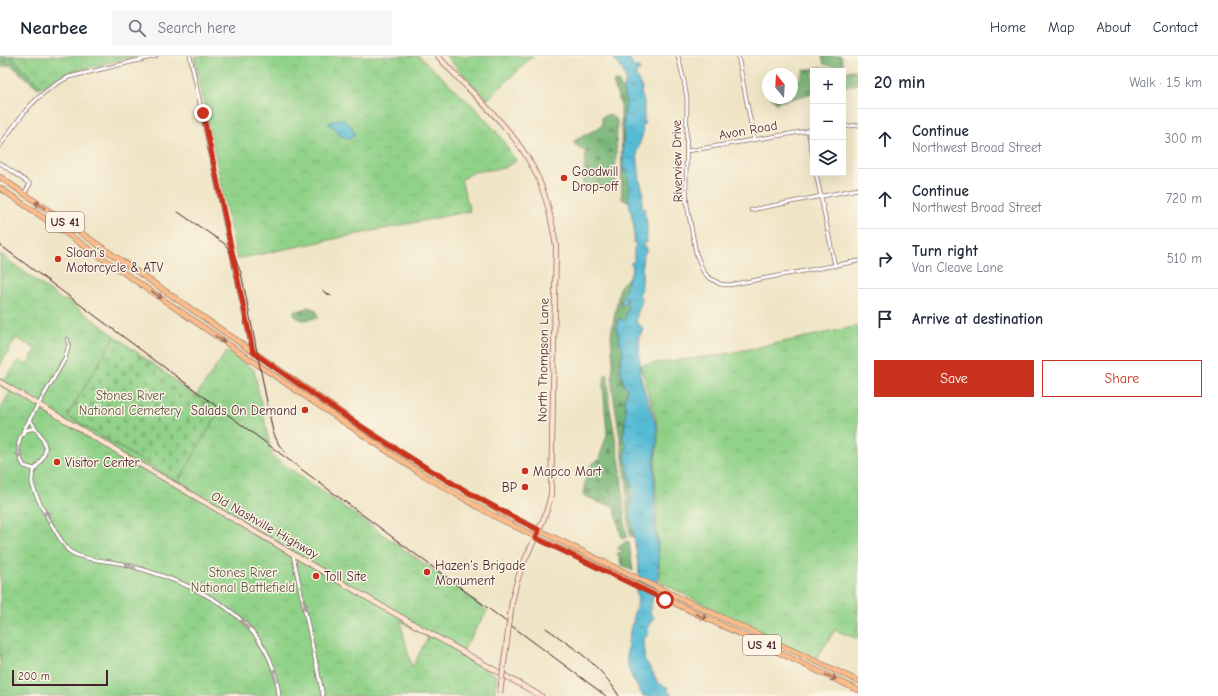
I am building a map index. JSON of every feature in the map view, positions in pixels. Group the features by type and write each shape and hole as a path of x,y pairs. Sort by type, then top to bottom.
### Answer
{"main road":[{"name":"North Thompson Lane","path":"438,56 510,134 527,157 537,178 552,219 556,246 551,494 548,510 521,569 512,602 500,695"},
{"name":"US 41","path":"0,178 345,415 424,467 502,512 624,572 858,681"},
{"name":"US 41","path":"0,188 377,446 448,490 536,538 858,690"},
{"path":"19,200 24,194"},
{"path":"57,227 61,220"},
{"path":"126,274 130,267"},
{"path":"188,317 193,311"},
{"path":"249,358 253,352"},
{"path":"290,387 294,380"},
{"name":"Old Nashville Highway","path":"0,382 293,554 542,696"},
{"path":"341,421 345,415"},
{"path":"377,446 381,439"},
{"path":"420,473 424,467"},
{"path":"448,490 452,483"},
{"path":"772,650 775,642"},
{"path":"812,668 815,661"}],"street":[{"path":"0,146 30,104 41,93 58,82 69,77 156,56"},
{"path":"190,56 253,352"},
{"name":"Riverview Drive","path":"678,56 687,99 687,205 696,253 703,271 708,277 720,284 738,285 858,261"},
{"path":"738,56 754,140"},
{"path":"846,127 858,125"},
{"path":"808,130 810,141"},
{"name":"Avon Road","path":"687,151 808,130"},
{"path":"0,163 30,184 24,194"},
{"path":"817,176 835,266"},
{"path":"751,210 858,189"},
{"path":"34,469 24,466 20,459 19,441 38,404 65,359 69,344 67,339"},
{"path":"30,420 44,442 45,448 42,463 34,469 32,481 35,492 68,550 77,555 122,564 173,580 203,593 222,605 251,631 269,655 273,665 279,696"},
{"path":"23,432 31,429 36,430"},
{"path":"293,554 323,696"}],"green space":[{"path":"0,56 25,56 57,78 38,88 11,65 0,67"},
{"path":"11,56 137,56 67,73 42,87"},
{"path":"194,56 419,56 476,109 499,135 516,161 504,168 474,172 461,180 470,211 237,259"},
{"path":"446,56 533,56 487,100"},
{"path":"822,56 841,56 845,68 841,68 824,64"},
{"path":"810,69 810,94 798,97 798,80 804,70"},
{"path":"858,69 858,84 846,86 846,71"},
{"path":"615,81 620,84 626,103 623,120 623,173 626,167 630,189 629,201 622,199 621,106 613,82"},
{"path":"609,114 617,120 615,190 596,186 582,189 586,152 574,144 574,141 602,126 602,117"},
{"name":"Stones River National Battlefield","path":"0,254 63,301 65,299 115,336 67,416 178,482 218,413 196,396 227,351 254,370 272,456 446,579 487,611 460,655 497,676 494,696 0,696 0,410 10,392 0,385 0,378 5,380 19,360 27,365 36,349 16,338 0,366","holes":["400,621 428,637 412,668"]},
{"path":"629,277 621,305 626,296 629,306 625,321 620,318 617,321 617,331 623,352 620,366 624,385 628,388 625,397 626,416 623,439 627,443 625,455 631,478 630,509 634,537 630,536 626,501 627,484 612,386 613,360 611,335 620,286"},
{"path":"309,307 316,310 318,318 303,320 294,315 294,310 298,311"},
{"path":"858,326 858,639 835,630 815,661 660,582 655,460 658,443 658,427 640,365 721,355"},
{"name":"Stones River National Cemetery","path":"115,336 219,413 178,482 67,416"},
{"path":"605,375 608,375 609,404 621,469 627,537 622,539 614,506 600,503 583,495 585,481 591,465 599,459 607,434 603,385"},
{"path":"626,541 629,542 633,571 622,565 617,553 622,553 621,549 617,549"}],"water":[{"path":"612,56 628,56 634,68 638,65 640,71 636,71 636,76 642,88 641,93 644,102 643,133 637,152 640,181 643,191 642,208 645,209 644,213 647,224 647,243 644,242 642,245 646,247 646,252 642,262 642,283 639,295 642,300 636,318 637,324 642,327 643,332 639,336 640,376 657,428 657,444 654,461 655,522 659,565 657,569 659,572 652,598 650,614 654,617 648,627 649,633 643,640 643,643 644,659 659,684 668,687 668,690 672,696 643,696 633,679 627,659 631,626 634,621 633,616 638,602 636,592 639,571 630,509 633,493 625,455 627,443 623,439 626,416 625,397 628,389 624,385 620,366 623,352 617,331 618,319 625,320 628,306 626,296 625,304 621,307 621,302 633,266 630,263 634,262 634,249 636,245 634,243 634,226 628,199 630,189 626,168 623,173 623,120 626,103 623,91 626,80 623,71"},
{"path":"343,119 351,126 355,134 354,136 349,139 339,135 337,130 328,123"}],"railway":[{"path":"178,212 225,244 235,259 241,273 273,432 279,445 286,453"},
{"path":"0,245 606,696"},
{"path":"323,291 331,296"},
{"path":"546,628 577,650 595,666 619,696"}],"place":[{"name":"Goodwill Drop-off","path":"564,178"},
{"name":"Sloan's Motorcycle & ATV","path":"58,259"},
{"name":"Salads On Demand","path":"305,410"},
{"name":"Visitor Center","path":"57,462"},
{"name":"Mapco Mart","path":"525,471"},
{"name":"BP","path":"525,487"},
{"name":"Hazen's Brigade Monument","path":"427,572"},
{"name":"Toll Site","path":"316,576"}],"route":[{"path":"203,113 236,278 253,352 362,427 424,467 502,512 539,530 536,538 665,600"}]}
